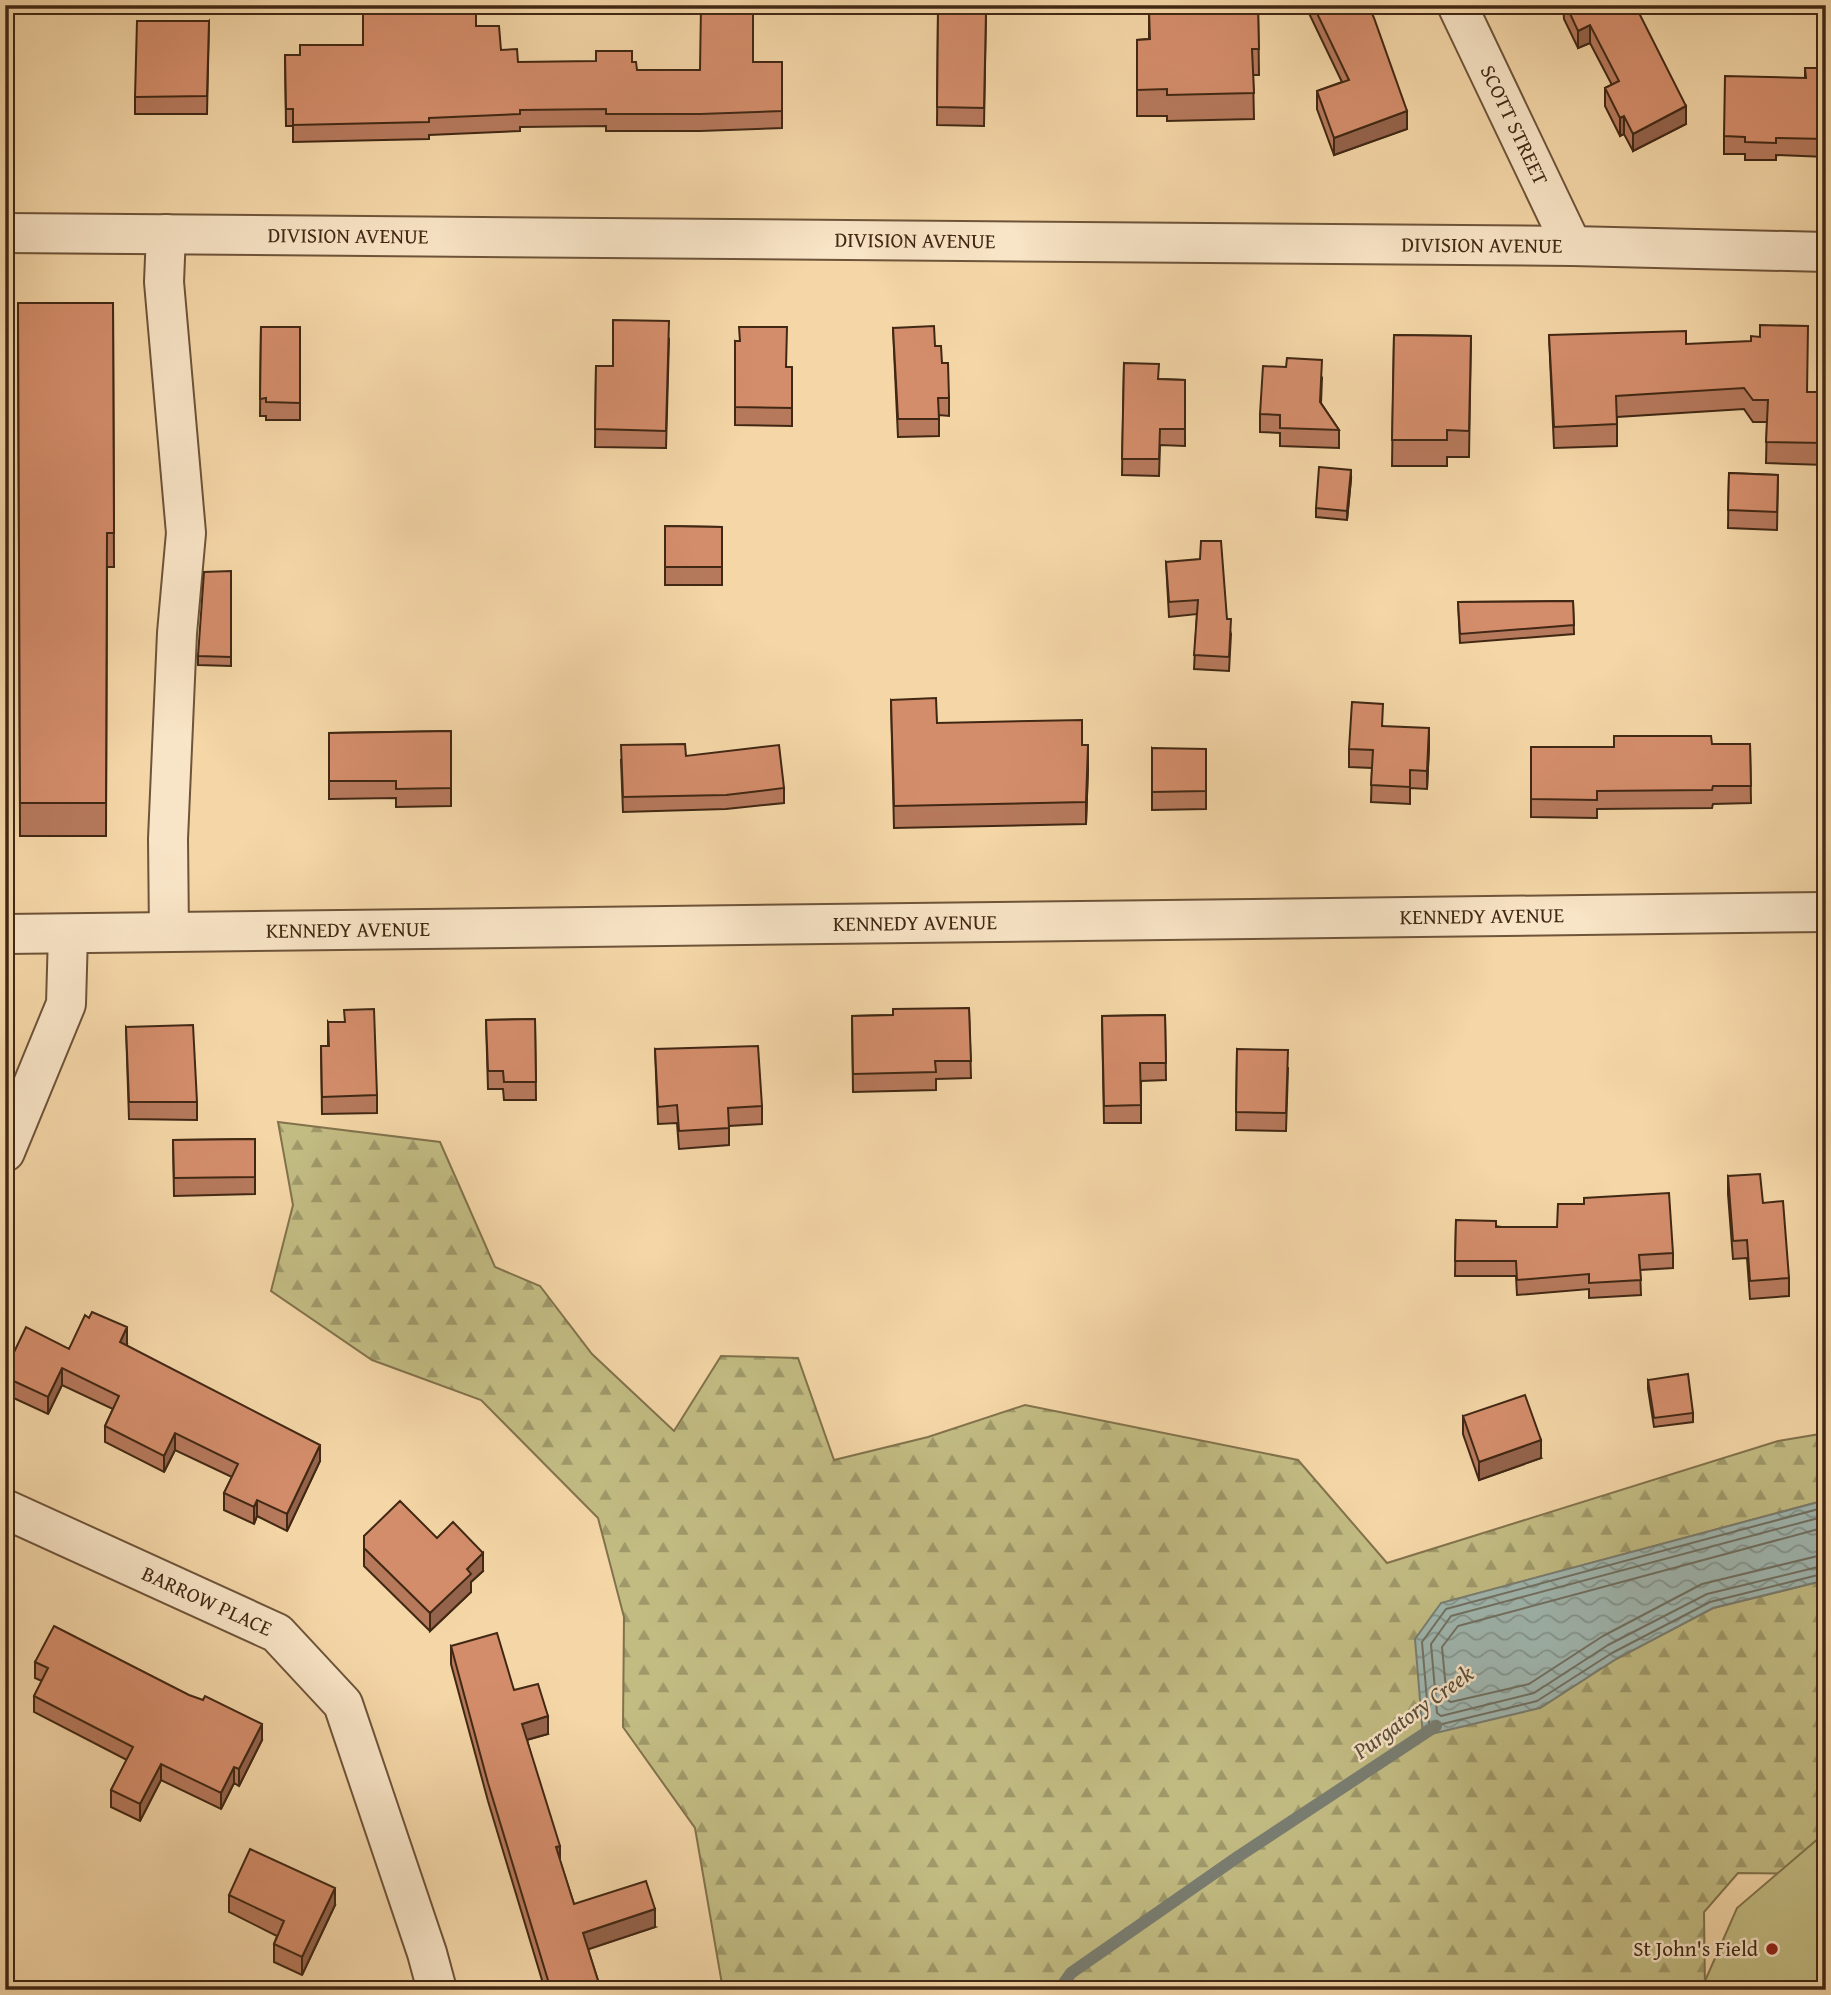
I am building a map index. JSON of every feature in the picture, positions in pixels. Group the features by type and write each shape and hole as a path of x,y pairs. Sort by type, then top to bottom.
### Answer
{"street":[{"name":"SCOTT STREET","path":"1457,5 1572,246"},
{"name":"DIVISION AVENUE","path":"5,233 1572,246 1826,252"},
{"path":"166,234 164,282 186,533 177,634 168,839 169,932"},
{"name":"KENNEDY AVENUE","path":"5,934 1826,912"},
{"path":"5,1152 66,1003 68,934"},
{"name":"BARROW PLACE","path":"5,1509 277,1633 343,1704 428,1953 437,1990"}],"green space":[{"path":"278,1122 440,1142 495,1267 540,1286 592,1354 674,1431 721,1356 798,1358 834,1460 928,1437 1025,1405 1298,1460 1387,1563 1778,1441 1826,1433 1826,1500 1442,1603 1540,1708 1616,1659 1713,1608 1826,1580 1826,1874 1738,1873 1704,1912 1705,1990 723,1990 695,1828 623,1727 624,1617 598,1518 481,1400 372,1360 271,1291 293,1205"},
{"name":"St John's Field","path":"1826,1832 1826,1990 1701,1990 1737,1908"}],"water":[{"path":"1826,1500 1826,1580 1713,1608 1616,1659 1540,1708 1423,1736 1415,1639 1441,1603"}],"building":[{"path":"701,5 753,5 753,62 782,62 782,111 606,114 606,109 520,110 520,114 429,118 429,122 293,125 293,109 286,109 285,55 300,55 300,45 363,45 363,12 476,8 476,26 499,26 501,50 517,49 518,62 596,61 596,51 632,51 632,62 636,62 637,70 700,70"},
{"path":"1313,5 1368,5 1407,111 1334,138 1317,91 1349,80"},
{"path":"1566,5 1635,5 1686,106 1633,134 1624,116 1620,118 1605,88 1619,81 1590,25 1578,31"},
{"path":"1258,6 1259,49 1252,49 1254,93 1167,95 1167,89 1137,90 1137,40 1150,39 1149,11"},
{"path":"938,11 986,12 984,108 937,107"},
{"path":"137,21 209,21 207,96 135,97"},
{"path":"1805,68 1826,68 1826,139 1776,138 1776,143 1745,142 1745,137 1724,136 1725,76 1806,78"},
{"path":"18,303 113,303 114,533 107,533 106,803 20,803"},
{"path":"613,320 669,321 666,431 595,429 596,366 613,366"},
{"path":"1760,325 1808,326 1807,392 1826,392 1826,443 1766,442 1768,400 1753,400 1744,388 1616,396 1617,424 1554,427 1549,335 1686,331 1686,344 1751,341 1751,336 1760,337"},
{"path":"934,326 935,346 941,346 942,363 948,363 949,398 938,398 939,419 898,419 893,328"},
{"path":"261,327 300,327 300,403 266,402 266,398 260,399"},
{"path":"739,327 787,327 786,367 792,367 792,408 735,407 735,341 740,341"},
{"path":"1394,335 1471,336 1469,431 1447,430 1447,440 1392,440"},
{"path":"1287,358 1322,360 1320,402 1339,430 1280,428 1280,415 1260,414 1263,366 1286,367"},
{"path":"1124,363 1159,364 1158,379 1185,380 1185,429 1160,429 1159,459 1122,459"},
{"path":"1319,467 1351,470 1347,511 1316,508"},
{"path":"1729,473 1778,475 1777,512 1728,510"},
{"path":"665,526 722,527 722,567 665,567"},
{"path":"1201,541 1221,541 1227,619 1231,619 1229,657 1194,655 1198,600 1169,602 1166,562 1200,559"},
{"path":"231,571 231,657 198,656 204,572"},
{"path":"1573,601 1574,625 1460,634 1458,602"},
{"path":"936,698 937,723 1082,720 1082,745 1088,745 1086,802 894,806 891,700"},
{"path":"1352,702 1383,704 1382,726 1429,728 1427,771 1410,770 1410,787 1371,785 1373,750 1349,749"},
{"path":"451,731 451,788 396,789 396,781 329,781 329,733"},
{"path":"1614,736 1711,736 1712,744 1750,744 1751,786 1713,786 1712,790 1597,791 1597,800 1531,799 1531,747 1614,747"},
{"path":"685,744 686,756 779,745 784,788 726,795 623,797 621,745"},
{"path":"1152,748 1206,749 1206,791 1152,792"},
{"path":"969,1008 971,1061 935,1061 936,1072 853,1074 852,1016 893,1015 893,1009"},
{"path":"374,1009 377,1095 322,1097 321,1046 329,1046 328,1022 345,1022 344,1010"},
{"path":"1165,1015 1166,1063 1140,1063 1141,1105 1104,1106 1102,1016"},
{"path":"535,1019 536,1082 504,1082 503,1071 488,1071 486,1020"},
{"path":"193,1025 197,1102 129,1102 126,1027"},
{"path":"758,1046 762,1106 728,1108 729,1128 679,1131 677,1105 658,1107 655,1049"},
{"path":"1237,1049 1288,1050 1286,1113 1236,1112"},
{"path":"255,1139 255,1177 174,1178 173,1140"},
{"path":"1760,1174 1763,1203 1783,1201 1789,1278 1750,1281 1747,1240 1733,1241 1728,1176"},
{"path":"1669,1193 1673,1253 1639,1255 1641,1280 1589,1283 1589,1274 1517,1280 1516,1261 1455,1261 1456,1220 1496,1221 1496,1227 1557,1227 1558,1204 1584,1204 1584,1198"},
{"path":"92,1312 127,1327 120,1342 320,1445 287,1514 257,1500 254,1507 224,1493 238,1464 175,1433 164,1456 105,1426 119,1396 62,1368 48,1397 5,1377 5,1371 26,1327 69,1349 85,1315 89,1318"},
{"path":"1688,1374 1693,1413 1654,1418 1648,1380"},
{"path":"1525,1395 1541,1440 1479,1462 1463,1416"},
{"path":"400,1501 437,1538 453,1522 483,1553 467,1569 471,1574 430,1613 364,1548 364,1536"},
{"path":"54,1626 189,1695 203,1700 205,1696 262,1724 239,1769 234,1767 221,1793 161,1764 140,1804 111,1790 133,1747 34,1696 48,1668 35,1662"},
{"path":"497,1633 514,1690 538,1684 548,1716 522,1724 560,1846 556,1847 574,1904 646,1881 655,1909 583,1933 601,1990 551,1990 488,1783 451,1646"},
{"path":"250,1849 335,1888 302,1957 274,1944 284,1921 229,1895"}],"waterway":[{"name":"Purgatory Creek","path":"1059,1990 1071,1973 1239,1856 1436,1726"}],"place":[{"name":"St John's Field","path":"1772,1949"}]}
